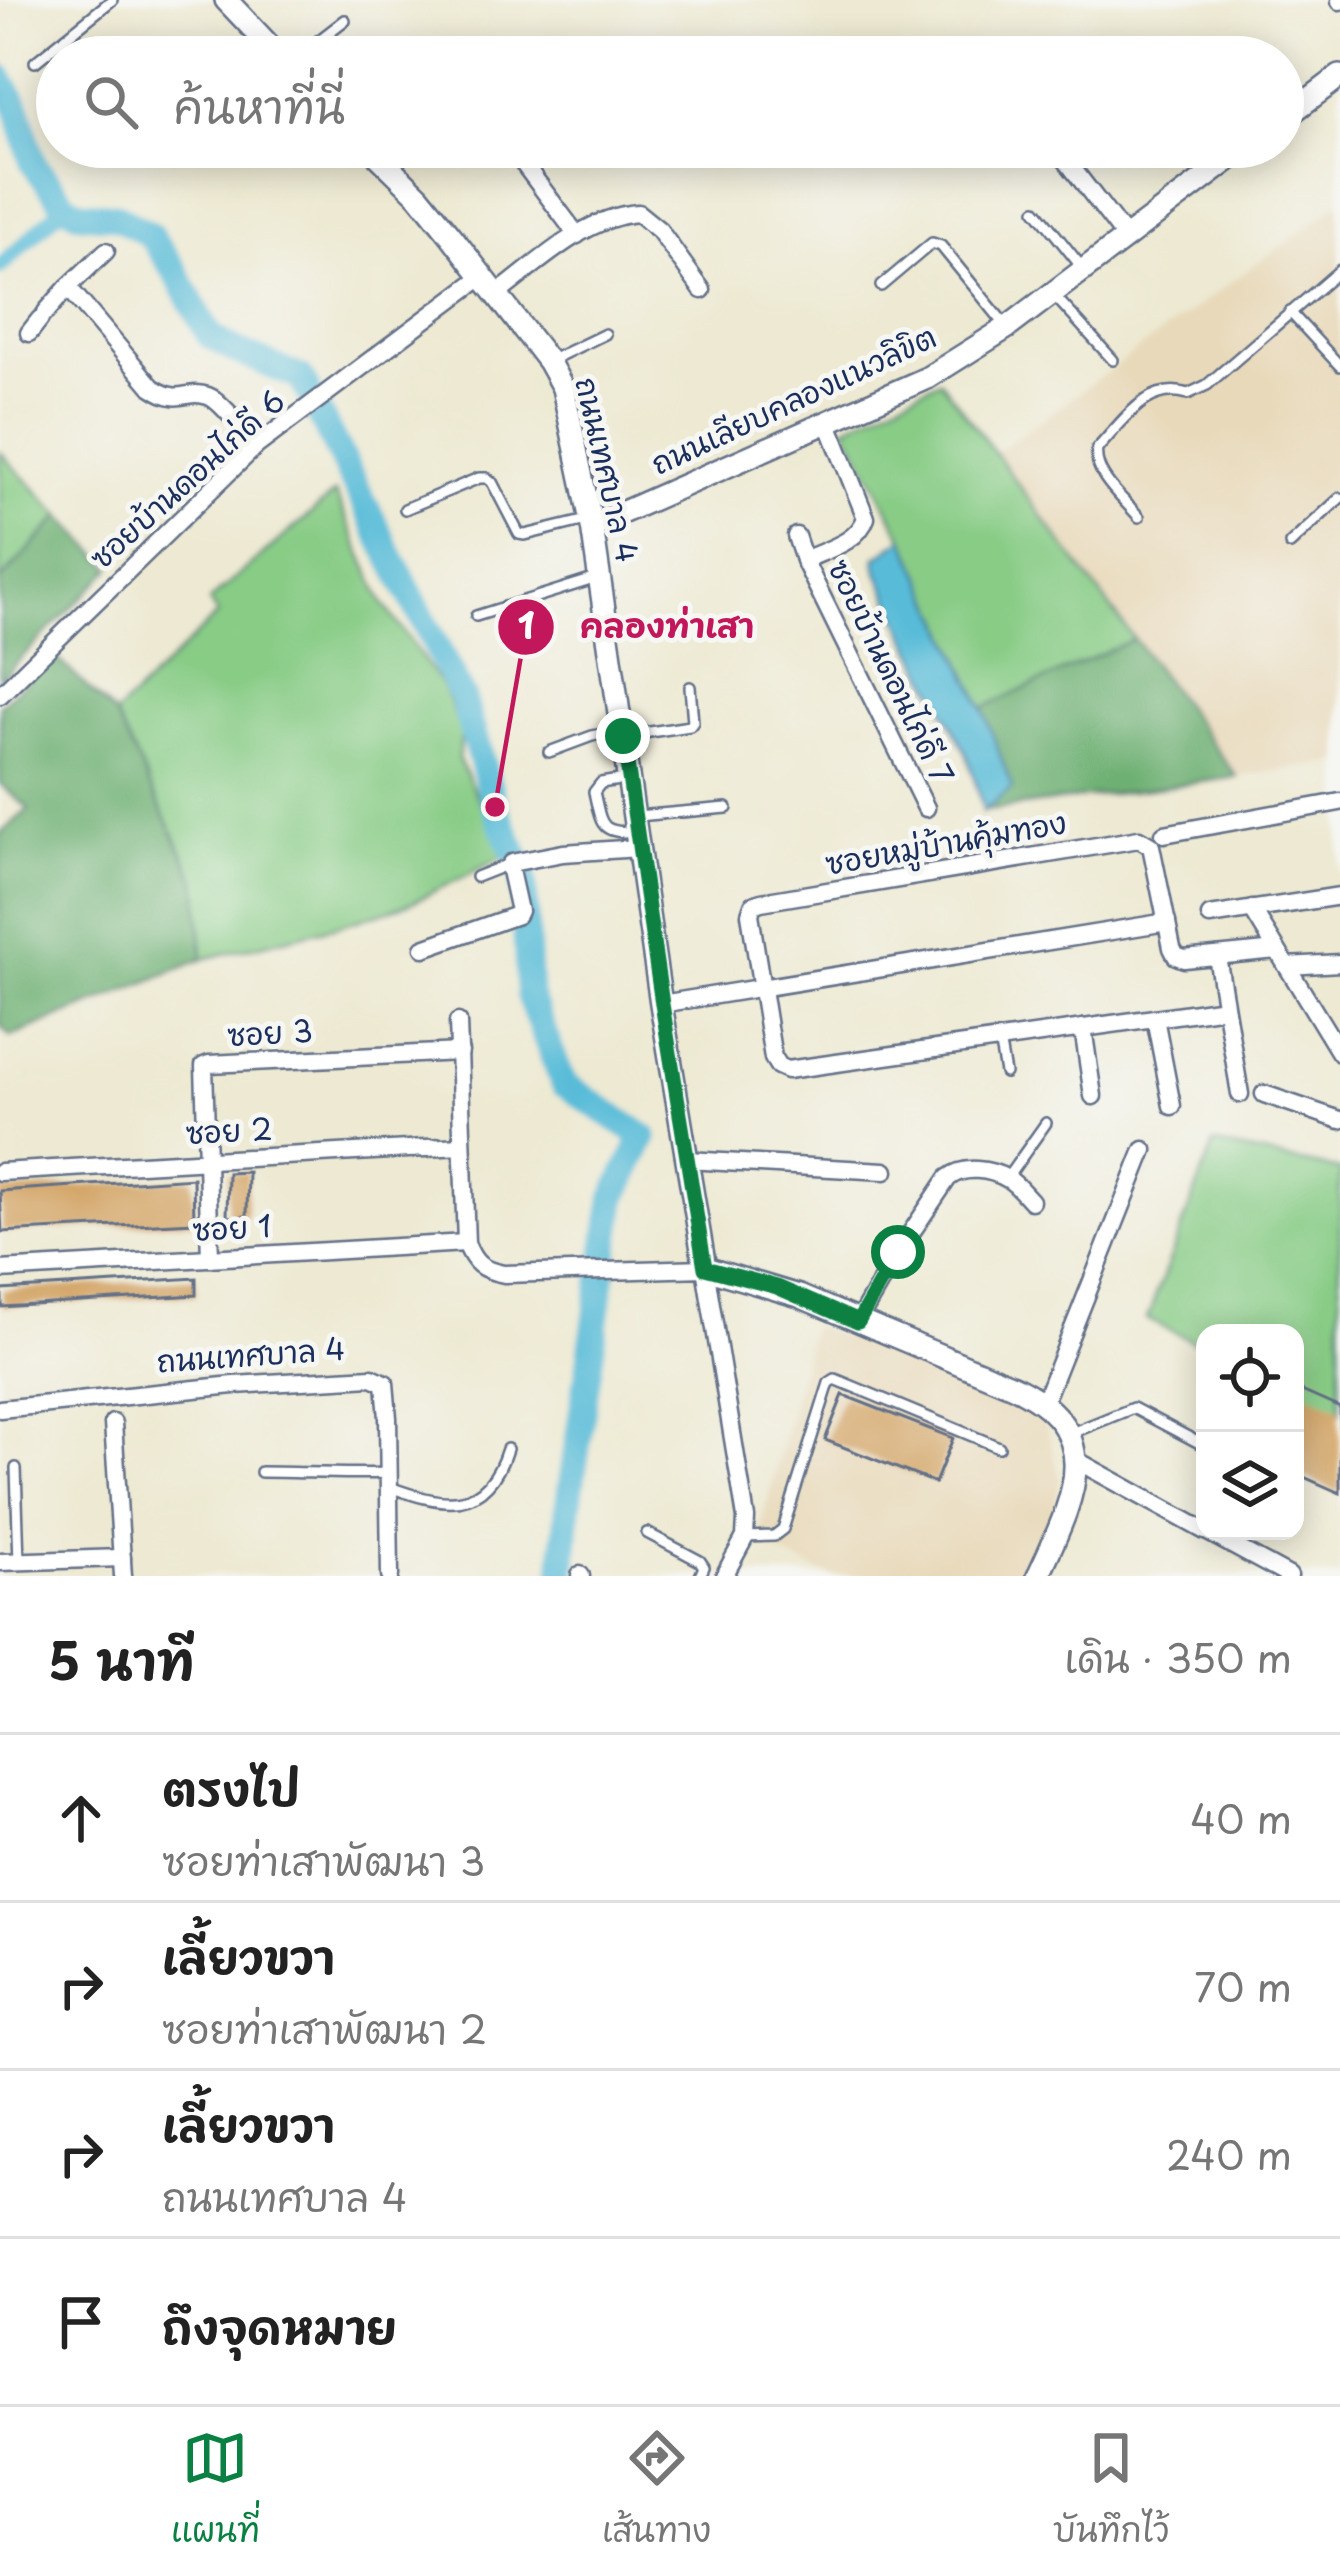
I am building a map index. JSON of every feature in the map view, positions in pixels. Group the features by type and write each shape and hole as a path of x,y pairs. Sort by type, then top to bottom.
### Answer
{"street":[{"path":"226,0 260,36"},
{"path":"1304,103 1340,76"},
{"name":"ถนนเทศบาล 4","path":"390,168 419,196 490,285 563,388 592,523 662,1004 746,1518 745,1537"},
{"path":"527,168 577,235"},
{"path":"1072,168 1126,238"},
{"name":"ถนนเลียบคลองแนวลิขิต","path":"592,523 927,378 1007,327 1218,168"},
{"name":"ซอยบ้านดอนไก่ดี 6","path":"0,695 256,446 490,285 620,214 638,213 658,230 702,290"},
{"path":"39,321 106,251"},
{"path":"68,287 152,387 165,396 207,396 256,446"},
{"name":"ซอยบ้านดอนไก่ดี 7","path":"804,560 851,539 866,518 828,423"},
{"name":"ซอยบ้านดอนไก่ดี 7","path":"796,536 926,808"},
{"path":"1164,834 1340,802"},
{"path":"424,948 518,915 512,863 637,832"},
{"name":"ซอยหมู่บ้านคุ้มทอง","path":"1166,922 1151,846 1139,838 753,905 750,914 773,1058 787,1070 1225,1008"},
{"path":"1210,916 1340,896"},
{"path":"1252,910 1340,1053"},
{"path":"662,1004 1166,922 1176,956 1184,959 1217,956 1340,963"},
{"path":"1217,956 1240,1094"},
{"path":"1155,1018 1172,1106"},
{"path":"458,1022 466,1243 472,1259 485,1270 504,1274 705,1268 777,1287 1044,1402 1069,1434 1074,1460 1072,1493 1044,1574"},
{"path":"1083,1028 1094,1096"},
{"name":"ซอย 3","path":"210,1258 202,1070 209,1064 460,1052"},
{"path":"1264,1094 1339,1116"},
{"name":"ซอย 2","path":"0,1172 461,1146"},
{"path":"1044,1402 1144,1150"},
{"path":"687,1160 885,1171"},
{"path":"858,1322 898,1252 958,1170 1007,1178 1031,1202"},
{"name":"ซอย 1","path":"0,1270 466,1243"},
{"name":"ถนนเทศบาล 4","path":"0,1409 234,1385 371,1377 385,1383 390,1576"},
{"path":"9,1562 123,1567 113,1424"},
{"path":"1074,1460 1196,1526"},
{"path":"724,1576 745,1537"},
{"path":"1222,1540 1288,1576"}],"lane":[{"path":"67,36 112,0"},
{"path":"324,36 345,20"},
{"path":"1036,210 1084,270"},
{"path":"881,286 932,243 940,246 1007,327"},
{"path":"1138,518 1100,471 1097,449 1157,392 1196,392 1340,269"},
{"path":"1052,293 1113,361"},
{"path":"1291,312 1340,366"},
{"path":"548,362 605,334"},
{"path":"405,509 487,478 519,534 592,523"},
{"path":"1290,544 1340,498"},
{"path":"476,616 600,578"},
{"path":"549,752 592,736 690,726 690,687"},
{"path":"629,778 602,783 594,793 606,830 637,832 727,808"},
{"path":"476,877 512,863"},
{"path":"999,1040 1005,1073"},
{"path":"1007,1178 1046,1123"},
{"path":"745,1537 774,1536 783,1529 829,1383 836,1379 998,1447"},
{"path":"1069,1434 1133,1408 1196,1441"},
{"path":"261,1472 387,1479 430,1502 460,1502 488,1486 506,1449"},
{"path":"9,1562 16,1468"},
{"path":"647,1533 700,1561 704,1567 700,1576"}],"shaded area":[{"path":"1340,203 1340,762 1237,777 996,453"},
{"path":"812,1326 1017,1398 1033,1410 1047,1429 1060,1479 1054,1511 1026,1576 831,1576 757,1543"}],"green space":[{"path":"940,380 1134,639 983,708 846,427"},
{"path":"0,452 61,516 2,579 0,577"},
{"path":"335,493 383,603 443,687 462,733 458,759 507,855 408,904 203,959 197,882 115,715 218,614 209,601"},
{"path":"61,516 112,568 0,679 0,577"},
{"path":"1134,639 1237,777 984,811 1011,787 983,708"},
{"path":"54,655 115,715 197,882 203,959 11,1037 0,1025 0,834 29,809 0,784 0,705"},
{"path":"1214,1144 1340,1170 1340,1411 1304,1393 1304,1324 1196,1324 1196,1343 1147,1319"}],"water":[{"path":"904,538 983,708 1012,788 984,811 967,755 878,572 876,558"}],"building":[{"path":"248,1172 247,1216 227,1217 228,1173"},
{"path":"193,1178 194,1222 2,1232 0,1191"},
{"path":"196,1278 196,1295 2,1307 2,1290"},
{"path":"1304,1392 1340,1408 1340,1493 1304,1477"},
{"path":"843,1395 953,1438 935,1483 825,1440"}],"waterway":[{"path":"0,77 17,106 36,167"},
{"path":"37,168 65,205 80,213 116,216 150,235 210,336 301,378 463,699 495,807 523,871 529,996 564,1084 644,1137 614,1199 568,1507 563,1576"},
{"path":"0,267 65,205"}],"place":[{"name":"คลองท่าเสา","path":"495,807"}],"route":[{"path":"623,736 705,1268 800,1295 858,1322 898,1252"}]}
